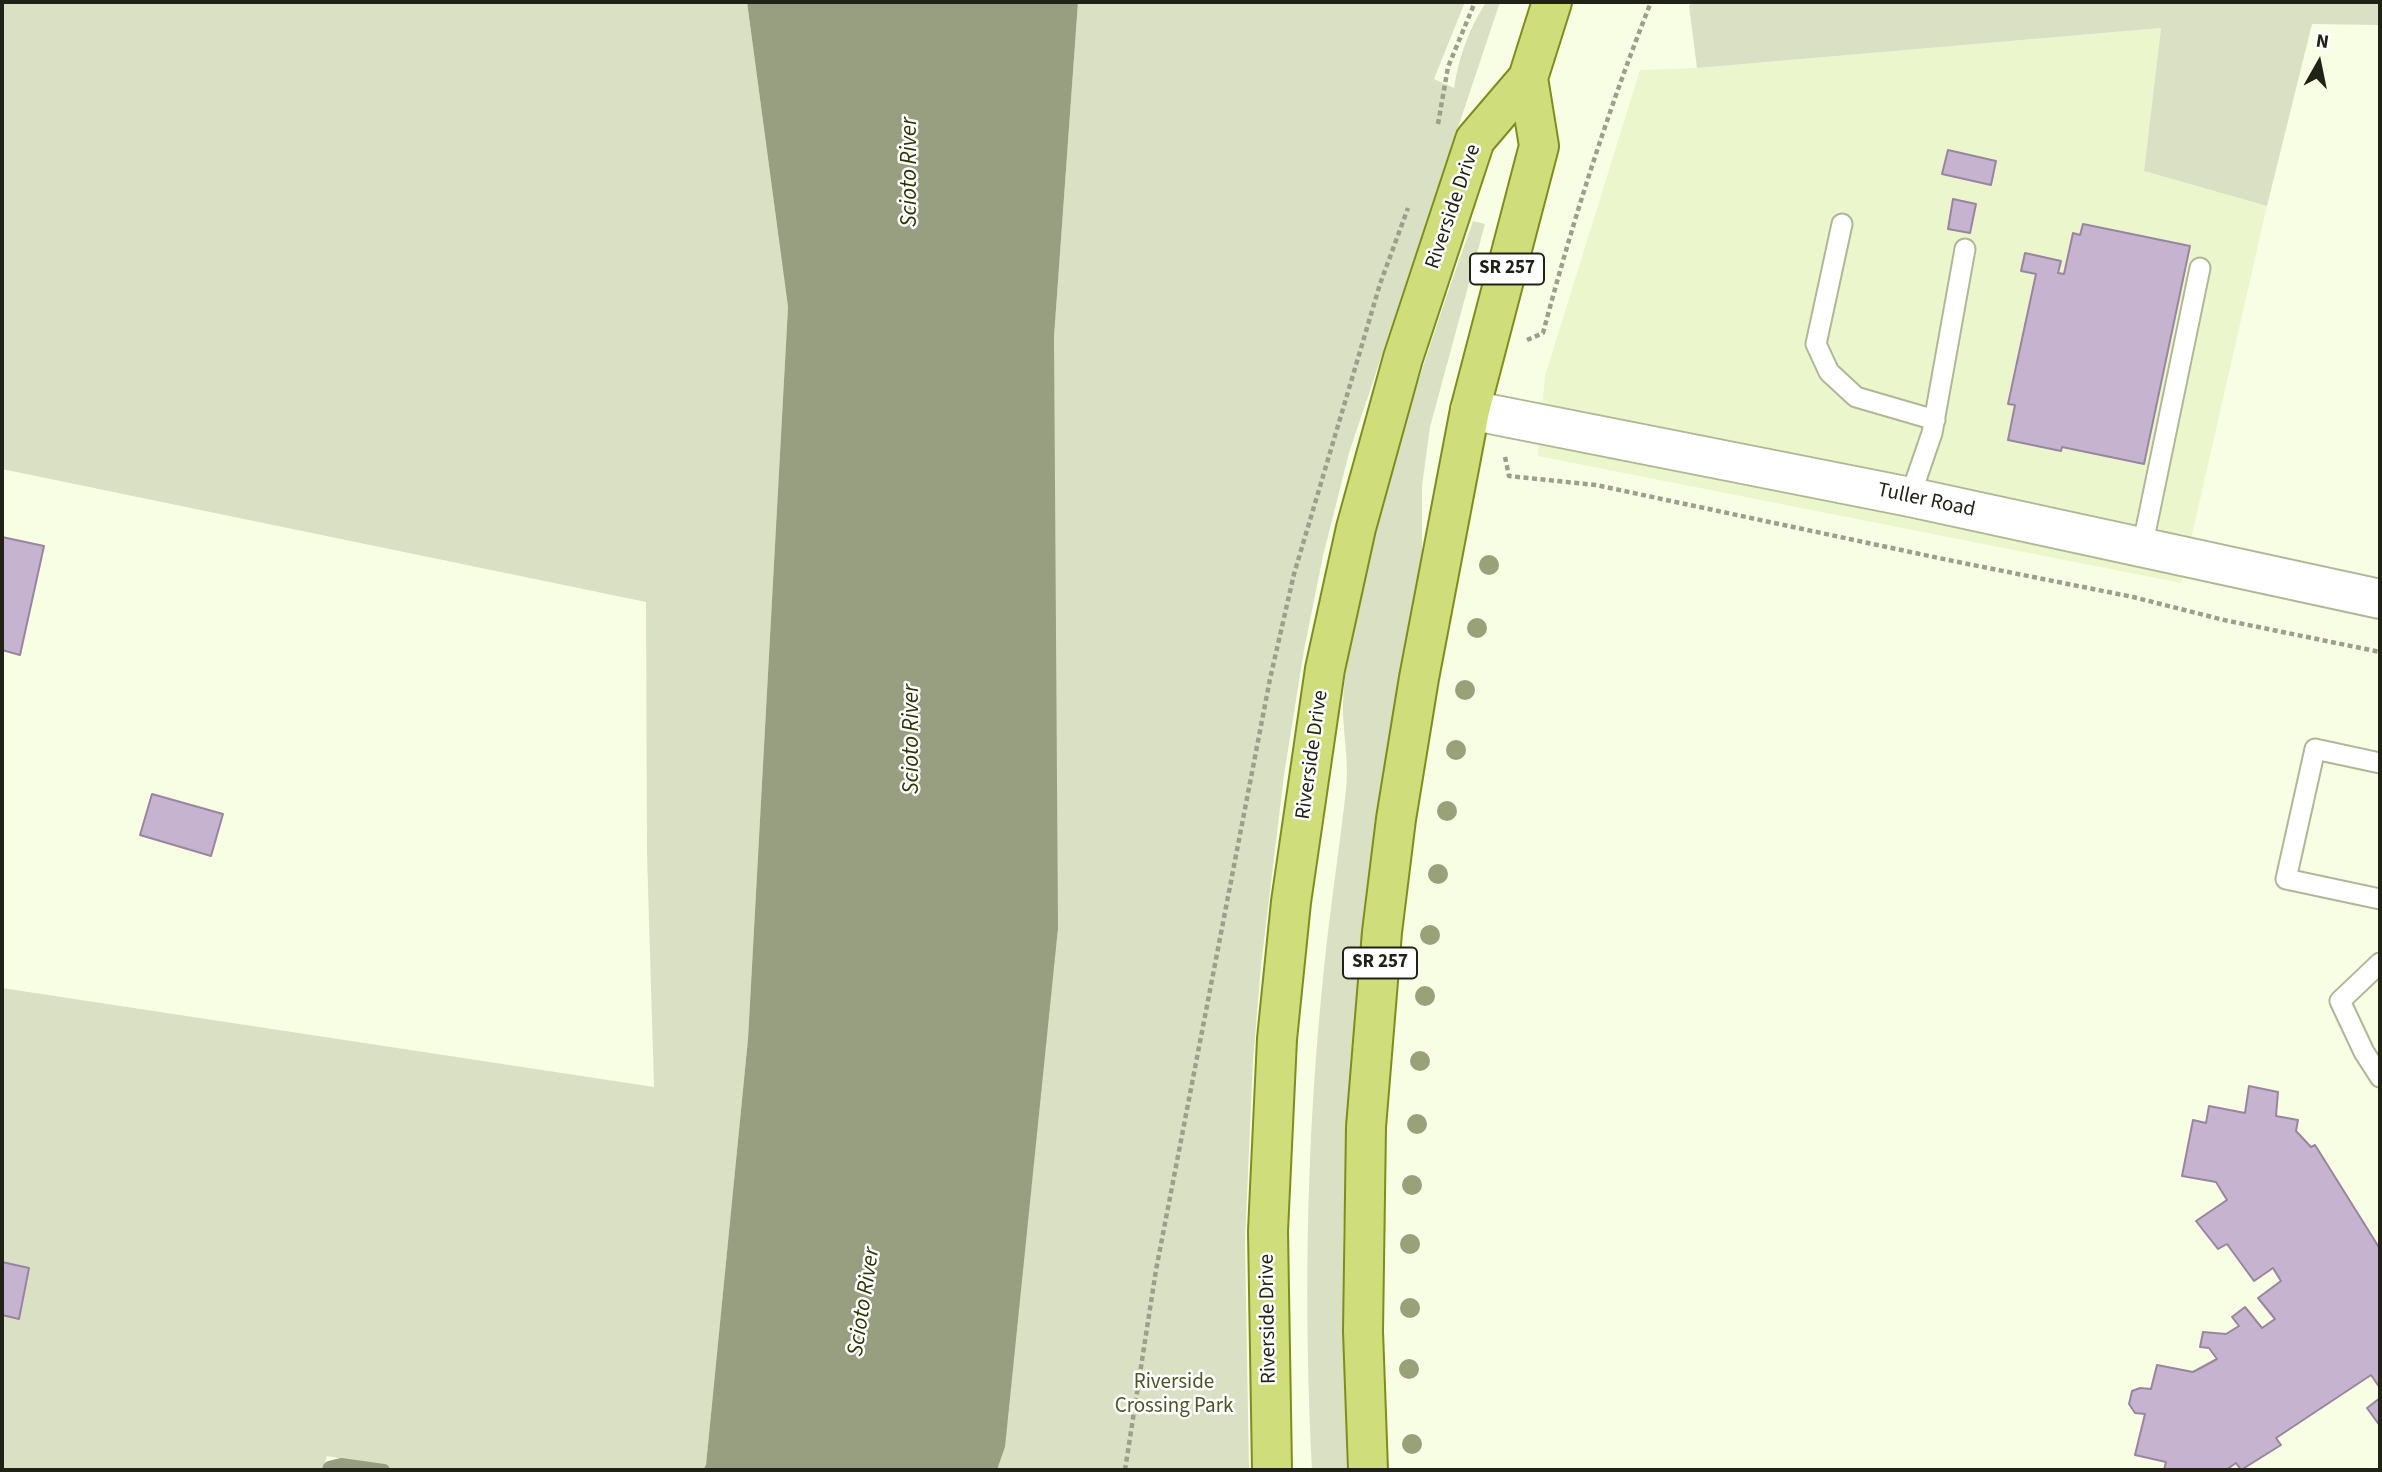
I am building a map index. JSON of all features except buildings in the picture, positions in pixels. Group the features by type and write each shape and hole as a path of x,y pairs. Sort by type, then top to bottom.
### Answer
{"main road":[{"name":"Riverside Drive","path":"1272,1470 1268,1231 1277,1040 1291,902 1325,669 1356,528 1403,358 1475,140 1528,78 1552,2"},
{"name":"Riverside Drive","path":"1368,1470 1363,1331 1366,1128 1382,932 1396,819 1419,678 1470,410 1539,146 1528,78"}],"street":[{"name":"Tuller Road","path":"1470,410 1910,497 2380,599"}],"lane":[{"path":"1842,224 1816,344 1829,372 1856,397 1934,420"},
{"path":"1910,497 1934,420 1965,249"},
{"path":"2142,548 2200,268"},
{"path":"2380,763 2315,749 2286,879 2380,899"},
{"path":"2380,962 2340,1001 2364,1052 2380,1077"}],"path":[{"path":"1517,345 1543,333 1598,147 1651,2"},
{"path":"1504,454 1509,475 1596,485 1948,561 2133,597 2224,620 2380,653"}],"shaded area":[{"path":"2161,28 2144,171 2267,206 2181,583 1538,456 1545,376 1640,70 1697,68"}],"green space":[{"path":"2,2 747,2 788,307 748,1039 706,1466 703,1470 402,1470 327,1456 322,1470 2,1470 2,988 654,1087 647,854 646,602 2,469"},
{"name":"Riverside Crossing Park","path":"1078,2 1465,2 1434,79 1454,88 1465,43 1480,12 1486,2 1500,2 1349,453 1323,556 1304,650 1284,775 1261,966 1253,1061 1245,1241 1249,1470 997,1470 1005,1447 1054,337"},
{"path":"1693,2 2380,2 2380,25 2312,24 2267,206 2144,171 2161,28 1697,68 1689,6"},
{"path":"1473,221 1485,224 1430,427 1422,486 1422,561 1364,920 1350,1091 1343,1236 1347,1470 1312,1470 1307,1293 1309,1175 1323,973 1347,780 1343,713 1345,680 1366,573 1391,471 1438,320"}],"water":[{"name":"Scioto River","path":"747,2 1078,2 1054,337 1058,928 1005,1447 997,1470 703,1470 706,1465 748,1039 788,307"}],"waterway":[{"path":"328,1470 329,1467 341,1464 384,1470"}]}
